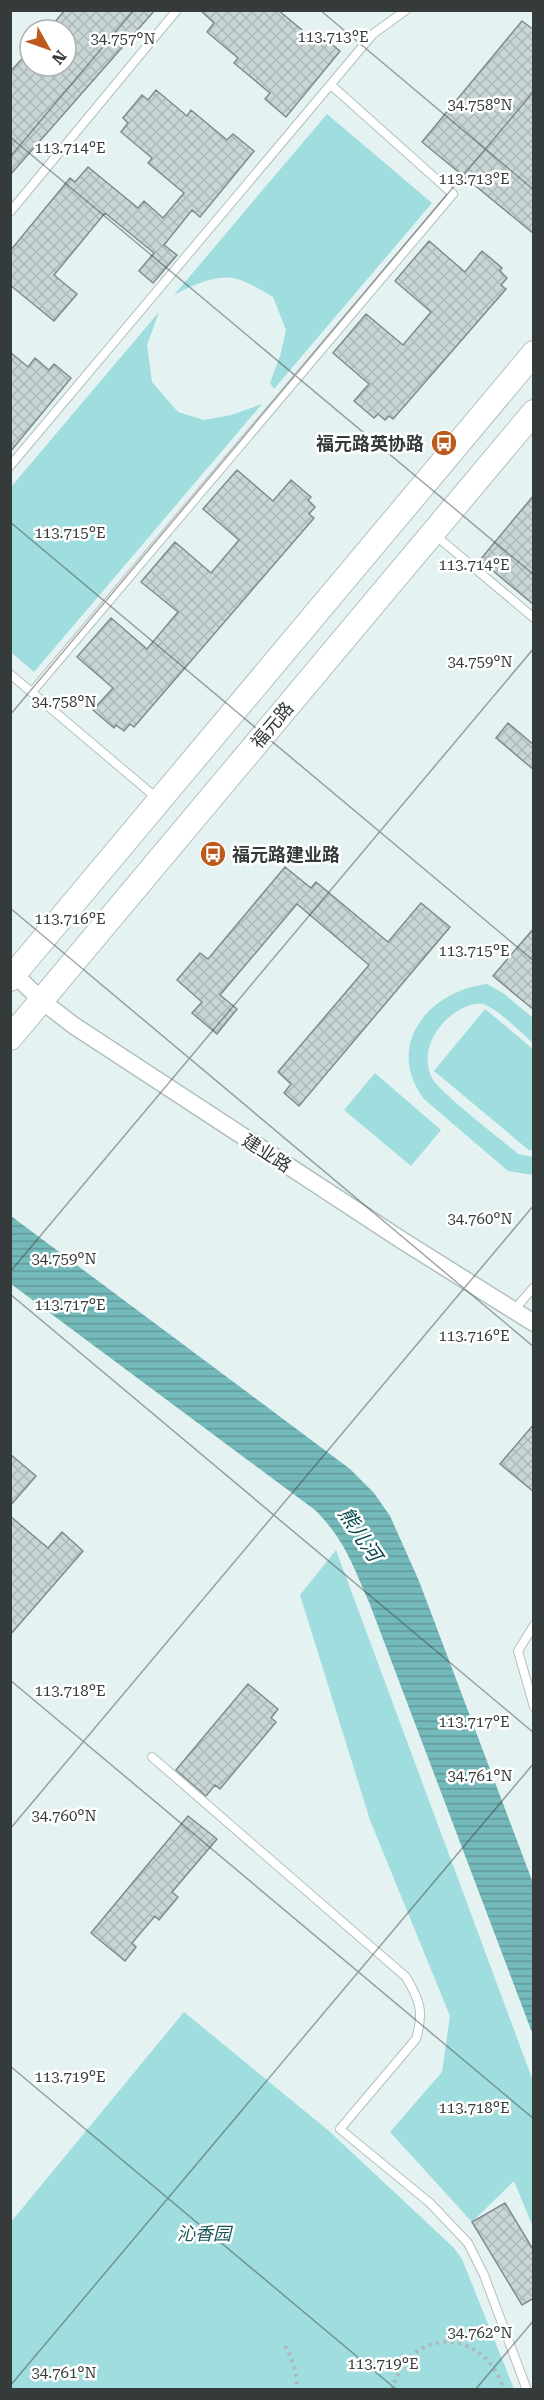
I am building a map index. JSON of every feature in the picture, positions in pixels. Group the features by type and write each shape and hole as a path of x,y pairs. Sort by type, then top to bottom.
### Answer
{"main road":[{"path":"12,974 534,353"},
{"name":"福元路","path":"10,1038 527,424"}],"street":[{"name":"建业路","path":"12,974 42,1001 106,1048 534,1323"}],"lane":[{"path":"10,212 177,10"},
{"path":"10,466 373,34 406,10"},
{"path":"32,692 453,194 331,85"},
{"path":"433,533 534,618"},
{"path":"10,674 160,800"},
{"path":"514,1310 534,1287"},
{"path":"534,1625 518,1651 534,1707"},
{"path":"152,1757 406,1977 421,2008 421,2022 416,2039 340,2129 430,2203 468,2243 484,2275 527,2390"}],"path":[{"path":"392,2390 402,2365 412,2355 425,2347 454,2342 468,2346 487,2358 500,2376 504,2390"},
{"path":"285,2346 297,2373 297,2390"}],"green space":[{"path":"327,114 432,203 274,389 270,383 286,330 273,297 234,278 216,278 174,295"},
{"path":"159,312 147,345 152,382 178,412 204,420 231,415 262,404 34,672 11,652 11,487"},
{"path":"487,984 503,993 533,1018 533,1043 495,1010 483,1004 475,1004 452,1015 438,1029 429,1048 429,1068 437,1085 458,1105 518,1154 533,1157 533,1175 508,1171 424,1099 413,1079 409,1060 411,1041 418,1024 431,1009 447,997"},
{"path":"485,1009 533,1049 534,1146 530,1151 434,1071"},
{"path":"375,1073 441,1130 411,1166 344,1110"},
{"path":"336,1550 533,2081 533,2227 514,2181 472,2222 390,2132 442,2072 450,2016 370,1820 300,1595"},
{"name":"沁香园","path":"184,2012 329,2131 454,2248 462,2259 514,2389 11,2389 11,2222"}],"water":[{"name":"熊儿河","path":"11,1216 350,1469 374,1493 390,1516 419,1581 533,1883 533,2035 369,1602 341,1542 315,1510 11,1284"}],"building":[{"path":"65,10 155,10 10,175 10,72 18,63 18,78 78,78 78,18 58,18"},
{"path":"200,10 278,10 314,40 319,34 340,51 286,117 265,99 270,93 234,63 238,58 207,32 214,23"},
{"path":"522,21 534,30 534,234 422,142"},
{"path":"156,90 187,116 191,110 227,140 233,134 254,151 200,217 192,210 164,245 177,255 153,283 139,271 154,253 105,213 54,275 77,294 54,321 10,285 10,251 70,178 75,182 88,167 138,208 144,201 163,218 184,193 148,163 152,158 121,132 128,123 123,118 142,95 148,100"},
{"path":"429,241 465,272 482,251 502,268 500,271 507,278 501,285 506,289 393,419 389,416 385,420 378,414 374,418 354,401 369,384 333,353 366,314 403,345 431,312 395,281"},
{"path":"10,352 28,367 35,358 49,370 54,364 71,378 10,452"},
{"path":"237,470 273,501 291,480 311,497 308,500 315,507 309,514 314,518 134,727 130,724 124,731 116,725 114,728 93,710 113,688 77,657 111,618 147,649 178,612 141,582 175,542 211,573 239,540 203,509"},
{"path":"534,495 534,605 480,560"},
{"path":"508,723 534,745 534,770 496,738"},
{"path":"285,867 311,888 316,882 388,942 421,903 450,927 299,1106 284,1093 291,1084 278,1072 369,965 297,904 220,995 237,1009 217,1034 192,1013 202,1002 177,980 200,953 208,959"},
{"path":"534,928 534,1010 493,976"},
{"path":"534,1424 534,1492 500,1464"},
{"path":"10,1454 36,1476 10,1506"},
{"path":"10,1516 48,1548 62,1532 83,1551 10,1635"},
{"path":"248,1684 278,1709 271,1718 276,1722 220,1789 215,1785 206,1796 176,1770"},
{"path":"188,1816 217,1839 172,1892 178,1897 159,1920 155,1916 132,1943 136,1947 125,1961 91,1933"},
{"path":"505,2203 534,2251 534,2298 522,2305 472,2222"}],"place":[{"name":"福元路英协路","path":"444,443"},
{"name":"福元路建业路","path":"213,854"}]}
